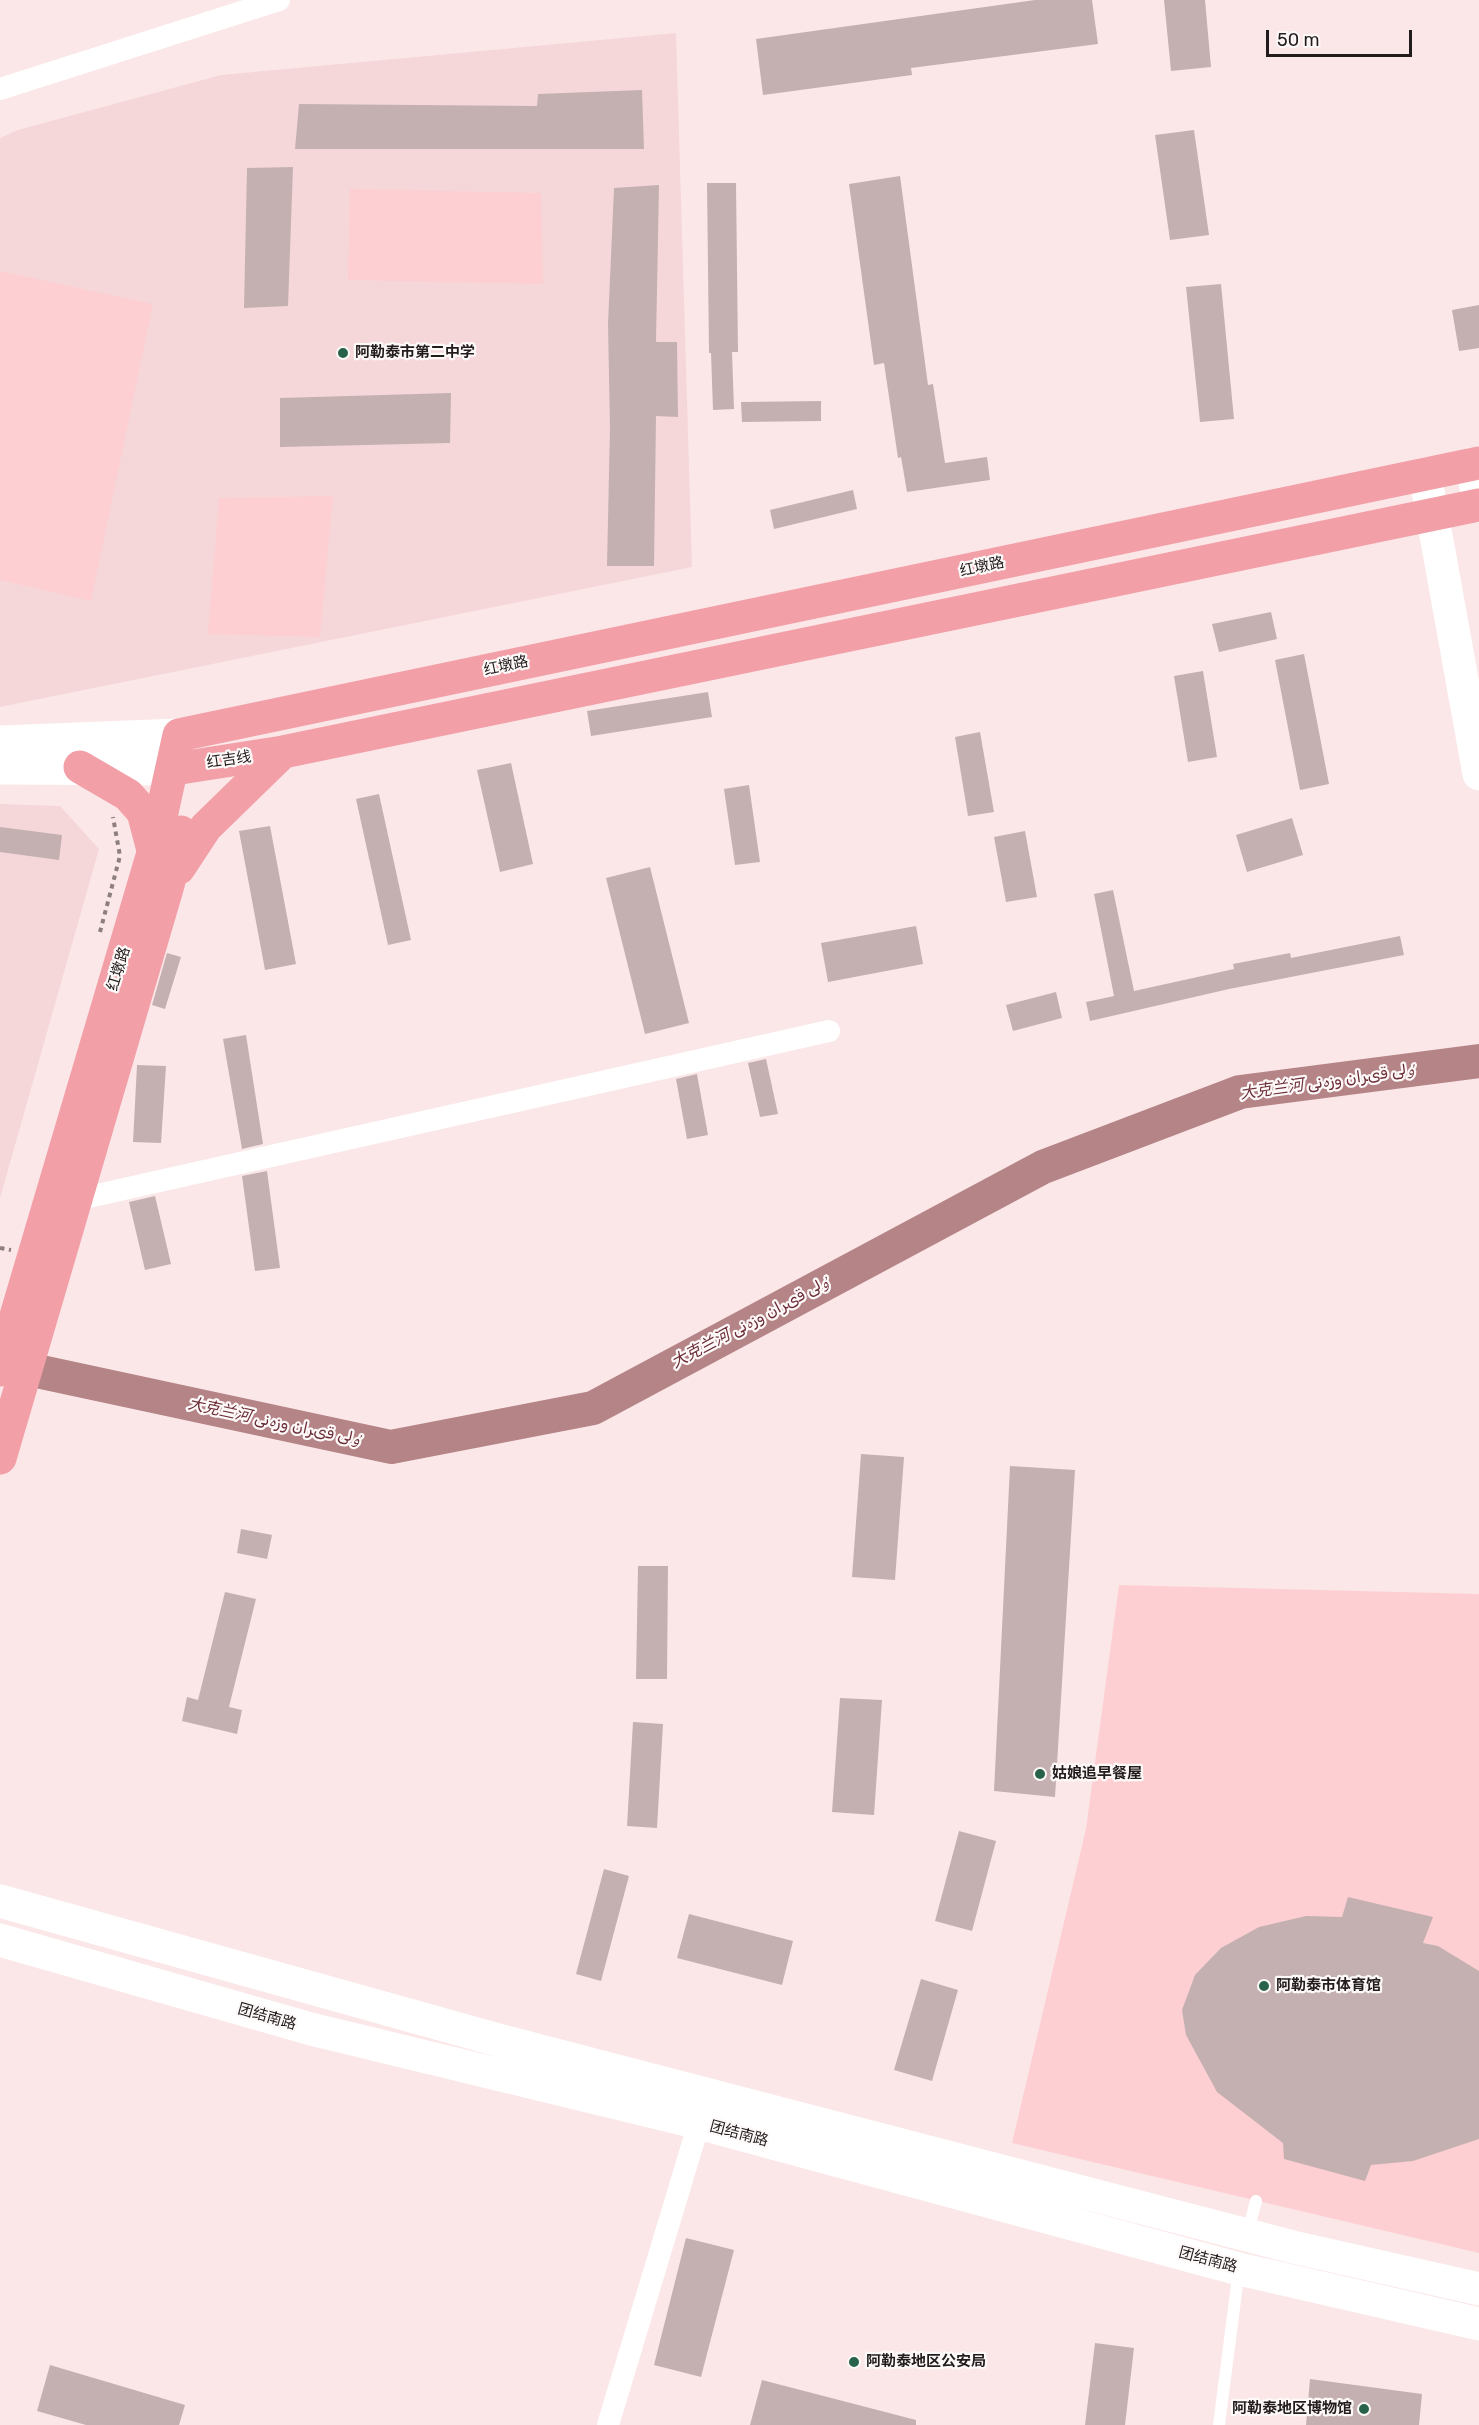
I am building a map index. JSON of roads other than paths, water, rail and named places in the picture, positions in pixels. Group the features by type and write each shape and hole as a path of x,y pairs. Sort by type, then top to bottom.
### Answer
{"highway":[{"name":"红墩路","path":"193,732 1476,464"},
{"path":"168,885 206,827 283,752 1479,505"},
{"path":"168,885 185,767 193,732"},
{"name":"红吉线","path":"185,767 283,752"},
{"path":"80,766 128,795 143,812 153,853"},
{"name":"红墩路","path":"0,1458 32,1301 153,853 185,767"},
{"name":"红墩路","path":"0,1370 75,1200 168,885"}],"main road":[{"path":"1476,464 1479,505"},
{"path":"1425,474 1479,774"},
{"path":"0,742 193,732"},
{"path":"0,768 185,767"},
{"path":"0,1901 1243,2252 1479,2289"},
{"name":"团结南路","path":"0,1940 310,2030 1243,2252 1479,2324"}],"street":[{"path":"0,89 279,0"},
{"path":"75,1200 829,1031"},
{"path":"608,2425 699,2123"}],"lane":[{"path":"1219,2425 1243,2252 1256,2201"}],"waterway":[{"name":"大克兰河 ۇلى قىران وزەنى","path":"0,1363 391,1447 593,1408 1043,1167 1240,1092 1479,1061"}],"place":[{"name":"阿勒泰市第二中学","path":"343,353"},
{"name":"姑娘追早餐屋","path":"1040,1774"},
{"name":"阿勒泰市体育馆","path":"1264,1986"},
{"name":"阿勒泰地区公安局","path":"854,2362"},
{"name":"阿勒泰地区博物馆","path":"1364,2409"}]}
